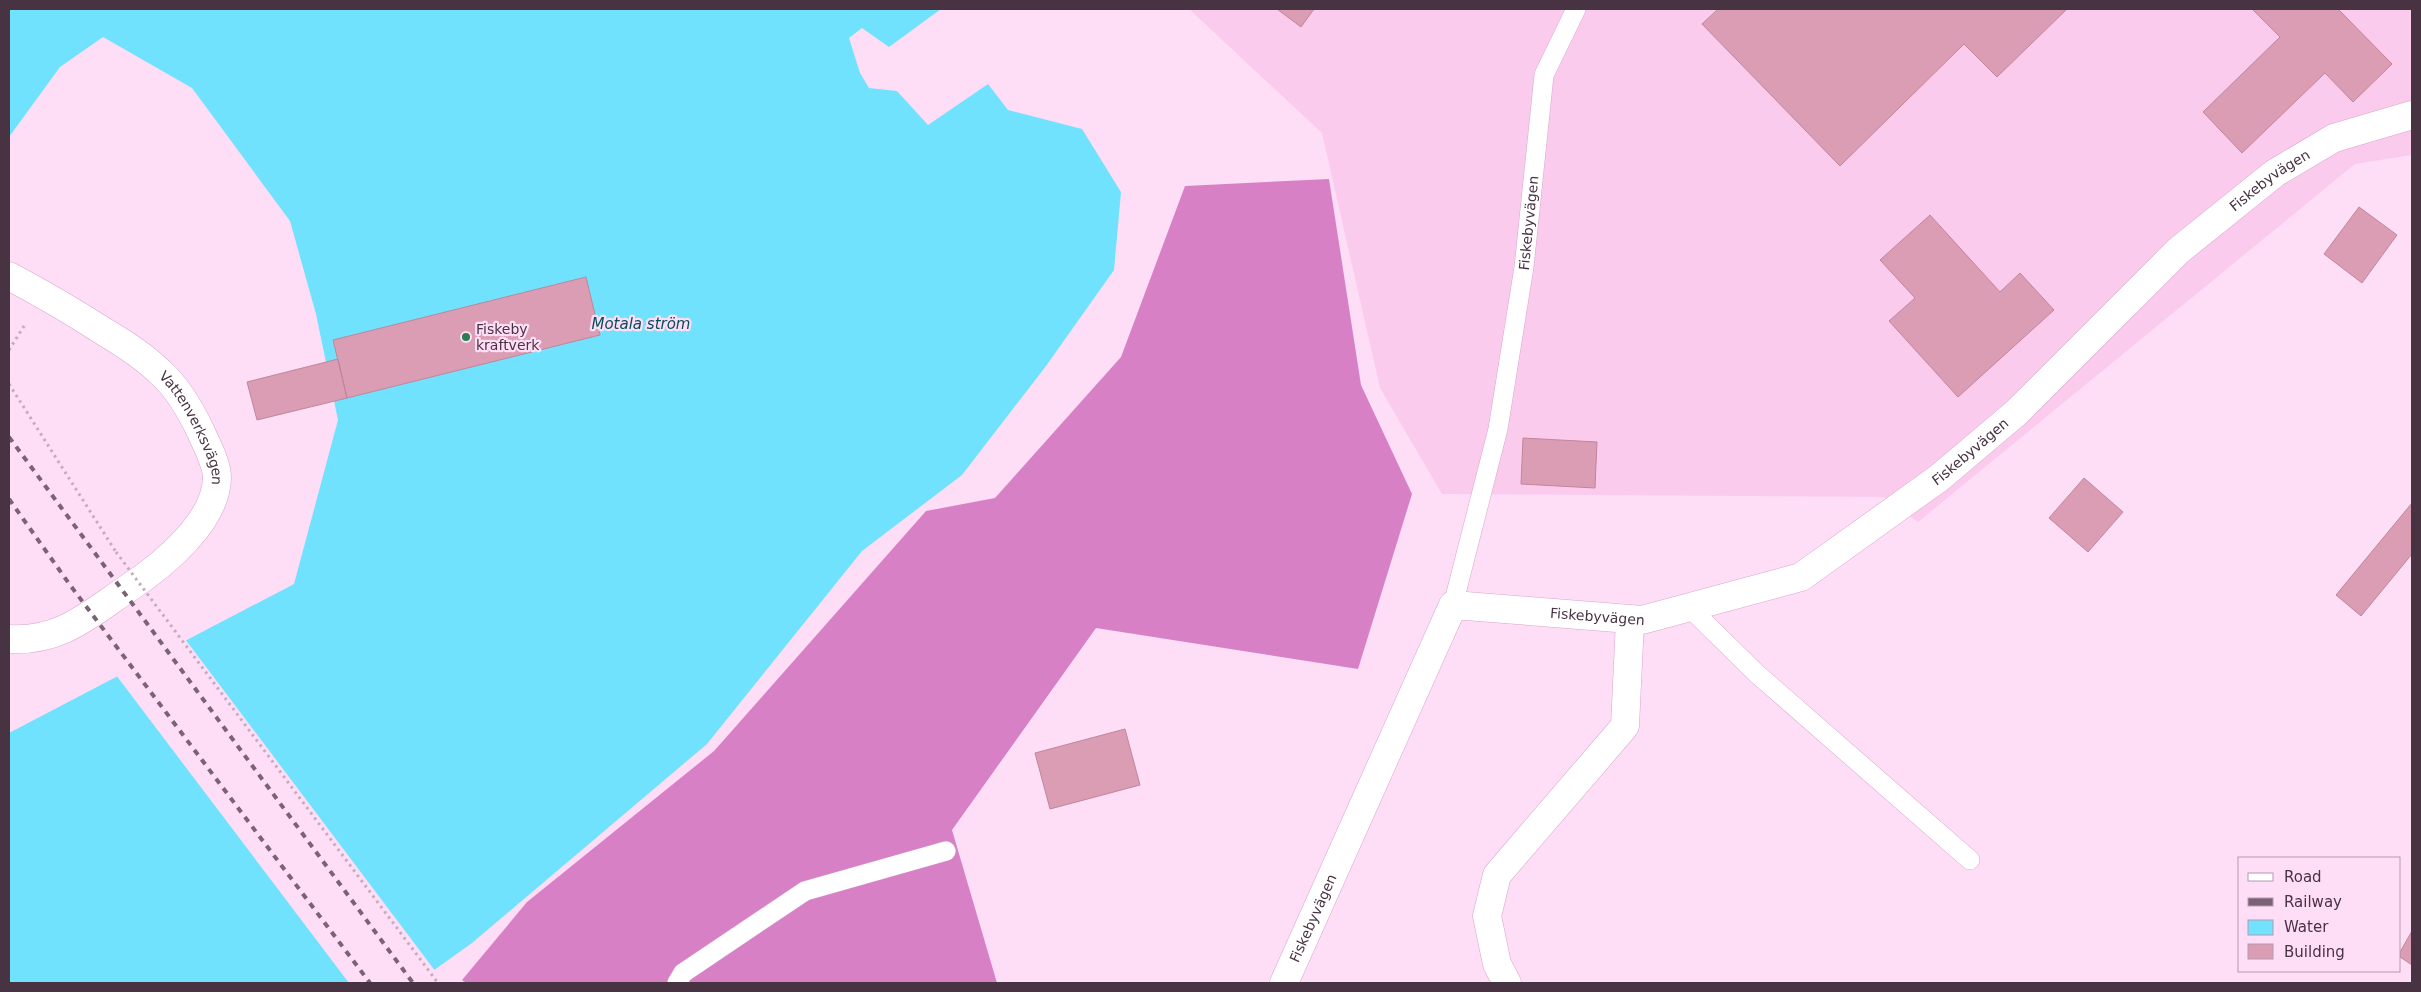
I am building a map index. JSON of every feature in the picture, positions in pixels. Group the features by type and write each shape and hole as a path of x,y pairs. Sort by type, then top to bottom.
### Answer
{"street":[{"name":"Fiskebyvägen","path":"1284,983 1453,605 1642,620 1801,577 1939,478 2017,412 2178,251 2275,173 2334,138 2412,115"},
{"name":"Vattenverksvägen","path":"9,276 53,299 133,349 162,373 189,407 211,454 217,478 209,508 189,538 150,574 63,631 27,640 9,639"},
{"path":"1507,983 1497,964 1487,916 1497,875 1625,726 1630,620"}],"lane":[{"name":"Fiskebyvägen","path":"1453,605 1498,429 1524,267 1544,75 1576,9"},
{"path":"1689,607 1756,673 1970,860"},
{"path":"676,983 684,974 805,892 946,851"}],"path":[{"path":"9,384 116,552 438,983"}],"shaded area":[{"path":"1189,9 2412,9 2412,155 2355,164 1918,522 1884,497 1442,494 1380,388 1322,133"},
{"path":"1329,179 1361,385 1412,494 1358,669 1096,628 952,830 997,983 466,983 462,980 527,902 714,751 926,511 995,498 1121,357 1185,186"}],"water":[{"name":"Motala ström","path":"9,9 941,9 889,47 862,28 849,38 860,73 869,88 897,91 928,125 988,84 1008,110 1082,129 1121,192 1114,270 1046,366 962,475 862,551 707,744 472,943 416,983 9,983 9,733 294,584 338,420 316,314 290,221 192,88 103,37 60,67 9,137"}],"pier":[{"path":"185,639 436,972 420,983 349,983 116,675"}],"building":[{"path":"1277,9 1314,9 1301,27"},
{"path":"1718,9 2067,9 1997,77 1964,44 1840,166 1702,24"},
{"path":"2252,9 2338,9 2392,64 2353,102 2325,73 2242,153 2203,112 2280,37"},
{"path":"2359,207 2397,235 2362,283 2324,254"},
{"path":"1930,215 2000,292 2020,273 2054,310 1958,397 1889,321 1915,298 1880,260"},
{"name":"Fiskeby kraftverk","path":"586,277 600,335 347,398 333,340"},
{"path":"338,359 347,398 257,420 247,382"},
{"path":"1523,438 1597,442 1595,488 1521,484"},
{"path":"2084,478 2123,512 2088,552 2049,518"},
{"path":"2412,503 2412,554 2361,616 2336,595"},
{"path":"1125,729 1140,785 1050,809 1035,753"},
{"path":"2412,931 2412,965 2401,958 2401,950"}],"railway":[{"path":"9,437 413,983"},
{"path":"9,499 70,585 370,983"}],"place":[{"name":"Fiskeby kraftverk","path":"466,337"}]}
